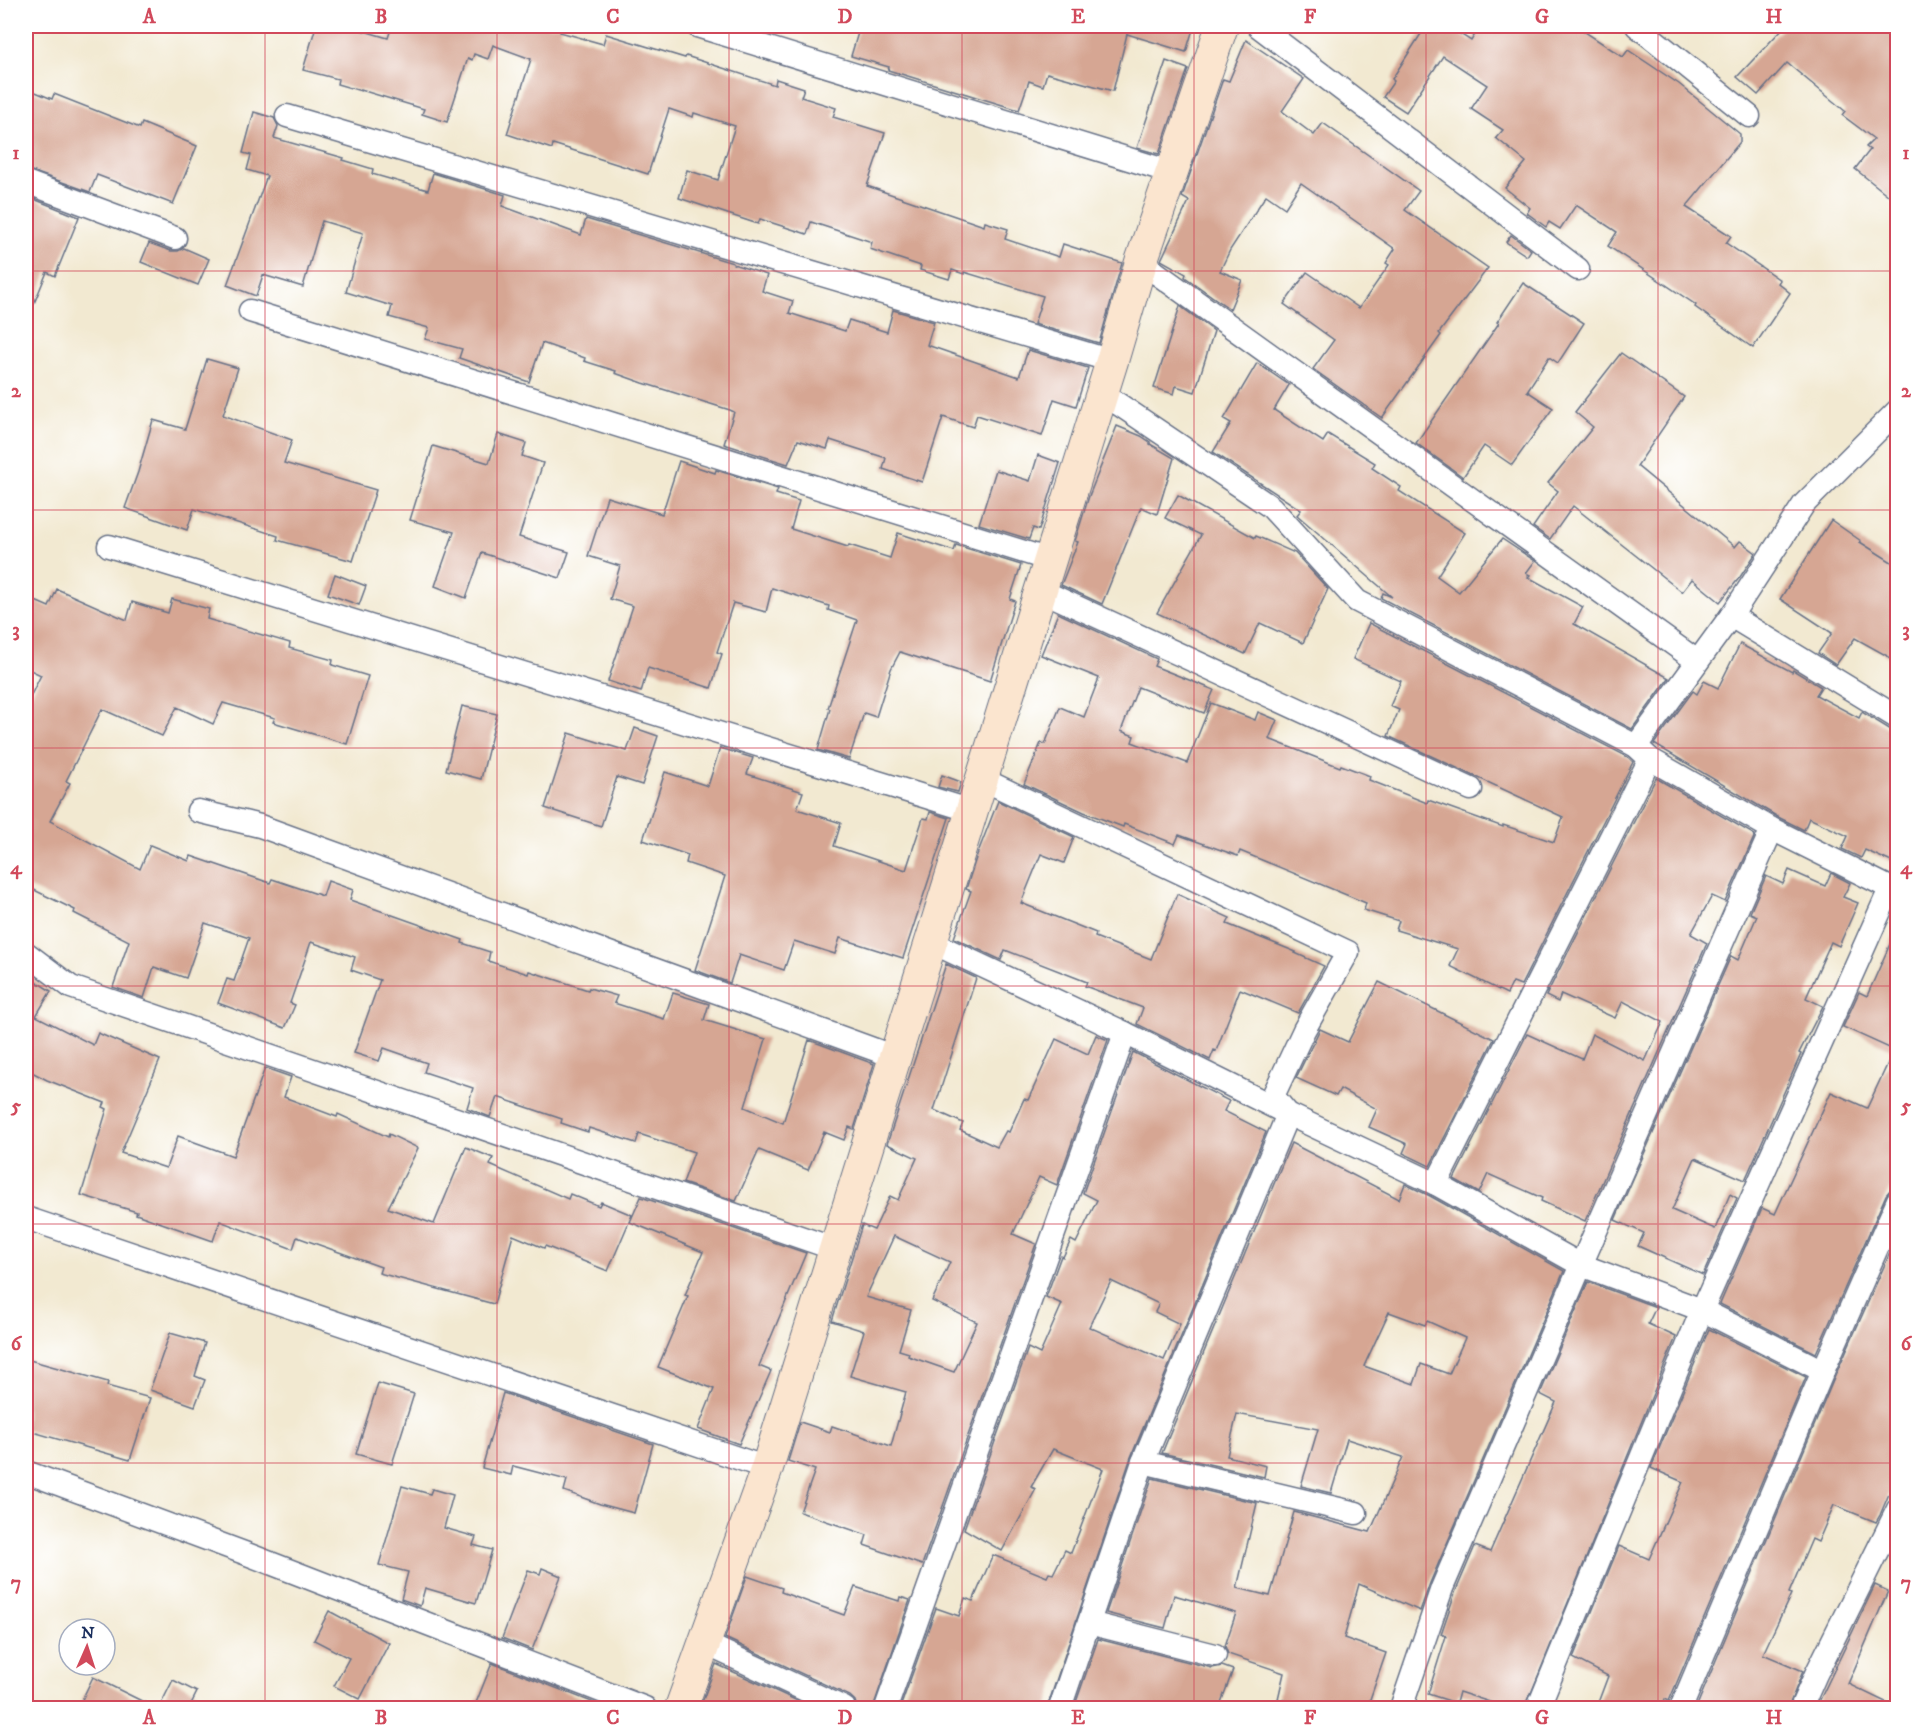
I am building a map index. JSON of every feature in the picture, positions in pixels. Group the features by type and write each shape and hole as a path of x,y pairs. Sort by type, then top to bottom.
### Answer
{"street":[{"path":"697,26 1171,172"},
{"path":"681,1708 706,1644 767,1468 1141,262 1222,26"},
{"path":"1258,26 1578,269"},
{"path":"1637,26 1749,116"},
{"path":"287,116 1112,361"},
{"path":"26,182 175,238"},
{"path":"1141,262 1697,661"},
{"path":"250,311 1050,560"},
{"path":"1102,393 1272,507 1357,601 1643,752 1772,829 1894,891 1702,1310 1538,1708"},
{"path":"1436,1184 1643,752 1697,661 1731,616 1804,504 1898,410"},
{"path":"109,546 972,811"},
{"path":"1041,590 1472,789"},
{"path":"1731,616 1898,718"},
{"path":"982,779 1348,952 1304,1030 1274,1096 1288,1114"},
{"path":"198,811 260,826 895,1057"},
{"path":"1401,1708 1442,1588 1772,829"},
{"path":"931,942 1436,1184 1581,1265 1702,1310 1823,1371"},
{"path":"26,953 71,987 836,1249"},
{"path":"886,1708 1125,1033"},
{"path":"1060,1708 1143,1462 1288,1114"},
{"path":"1681,1708 1898,1200"},
{"path":"26,1218 767,1468"},
{"path":"1143,1462 1356,1513"},
{"path":"26,1472 247,1554 645,1708"},
{"path":"1801,1708 1898,1509"},
{"path":"1089,1623 1215,1655"},
{"path":"706,1644 844,1708"}],"building":[{"path":"316,26 347,26 388,38 392,26 562,26 560,32 603,44 606,34 685,58 686,56 775,85 776,79 804,88 801,97 836,108 833,117 885,133 867,186 984,226 985,222 1008,229 1005,239 1059,257 1063,244 1122,263 1099,343 1034,324 1043,296 964,272 964,274 952,270 949,279 920,270 921,266 870,249 872,242 811,222 807,234 760,219 758,224 679,198 687,170 718,180 735,126 694,113 693,117 669,109 648,174 553,144 552,149 507,134 531,59 493,45 488,59 474,54 472,60 468,58 447,122 422,114 424,109 337,84 338,79 303,70"},
{"path":"860,26 1194,26 1186,52 1127,34 1113,91 1047,73 1043,86 1029,81 1019,110 888,70 889,67 851,56"},
{"path":"1426,26 1448,26 1471,41 1480,26 1576,26 1623,57 1628,50 1679,84 1740,134 1740,142 1686,207 1731,236 1726,243 1780,280 1778,283 1790,293 1753,348 1695,307 1696,305 1608,246 1617,232 1576,205 1560,229 1549,222 1546,227 1527,213 1530,208 1505,188 1526,162 1496,138 1503,130 1471,109 1487,85 1443,56 1406,112 1383,97"},
{"path":"1785,26 1898,26 1898,203 1855,169 1870,150 1866,147 1874,139 1842,115 1845,111 1787,63 1758,95 1737,77"},
{"path":"1246,40 1304,79 1282,111 1314,135 1323,123 1419,191 1405,210 1488,268 1439,333 1441,335 1382,418 1313,369 1334,340 1284,304 1307,272 1359,308 1389,265 1386,263 1395,249 1301,183 1285,208 1266,195 1230,250 1220,271 1242,280 1230,309 1185,277 1186,274 1161,260 1189,201 1182,197 1223,79 1229,81"},
{"path":"1166,61 1188,69 1159,154 1137,148"},
{"path":"26,88 52,99 54,94 140,128 142,123 197,146 173,204 97,175 90,192 26,169"},
{"path":"254,112 274,118 278,126 274,138 344,158 343,160 373,169 372,174 428,190 433,173 505,195 502,206 581,235 586,219 767,275 762,291 793,301 789,313 845,331 849,320 887,332 893,310 934,322 927,345 1019,377 1028,350 1088,368 1076,406 1054,399 1042,436 977,415 973,427 943,417 922,482 883,469 886,458 830,440 827,449 798,440 788,464 724,444 734,412 615,373 616,371 584,361 585,358 542,343 529,382 459,358 462,349 425,339 429,328 389,317 392,306 346,292 363,233 322,221 303,287 263,275 256,296 227,285 267,176 247,170 251,155 243,153"},
{"path":"26,196 79,217 55,276 47,272 26,323"},
{"path":"1511,235 1531,250 1527,256 1506,242"},
{"path":"149,243 171,251 184,248 209,259 198,285 141,262"},
{"path":"1523,283 1584,323 1558,363 1549,357 1527,391 1553,408 1512,465 1484,446 1463,477 1416,443 1499,323 1497,322"},
{"path":"1180,306 1214,331 1195,392 1176,386 1174,394 1154,388"},
{"path":"1621,353 1684,397 1637,466 1735,547 1740,541 1756,553 1720,602 1692,579 1682,592 1573,506 1550,539 1533,527 1558,491 1548,483 1593,427 1575,412"},
{"path":"207,359 238,368 223,415 292,440 284,463 376,490 353,561 277,540 278,536 194,509 187,530 125,508 153,420 185,429"},
{"path":"1257,363 1289,385 1274,410 1323,442 1328,434 1375,463 1372,468 1401,487 1399,491 1465,533 1437,576 1459,592 1502,539 1535,561 1526,573 1530,575 1528,577 1583,607 1574,624 1669,678 1632,729 1381,598 1383,593 1392,597 1297,515 1301,510 1213,452 1231,423 1224,419"},
{"path":"1117,426 1141,436 1174,458 1157,514 1141,507 1102,604 1061,585 1078,542 1075,541 1089,496"},
{"path":"498,434 526,443 522,456 543,463 519,537 569,552 560,578 482,553 466,598 435,586 454,532 410,520 433,446 489,463"},
{"path":"1038,455 1060,463 1039,530 1033,528 1029,539 979,524 996,470 1030,481"},
{"path":"679,461 778,489 776,494 799,501 791,529 848,547 849,545 890,558 898,533 954,551 956,545 1021,565 1010,599 1015,601 990,681 900,652 891,669 876,717 864,713 849,759 818,750 830,709 828,708 857,620 828,610 829,606 772,588 766,612 733,603 717,652 722,654 711,688 648,668 641,692 608,681 633,606 610,599 620,566 588,556 607,497 662,514"},
{"path":"1178,495 1255,538 1256,536 1295,553 1328,589 1303,643 1260,623 1245,654 1157,613 1201,535 1165,518"},
{"path":"1831,520 1898,566 1898,662 1855,638 1836,665 1818,653 1832,633 1780,599"},
{"path":"335,574 366,586 359,605 328,594"},
{"path":"57,589 127,620 132,602 168,613 172,599 209,609 207,619 290,643 289,648 333,660 332,665 368,676 347,744 273,722 275,718 223,703 213,724 177,707 162,736 102,709 66,781 70,783 50,821 140,869 150,845 189,861 191,856 270,883 272,879 323,896 328,881 353,890 350,900 463,940 462,943 490,952 488,961 528,974 529,971 588,990 589,988 617,996 614,1003 664,1019 673,993 709,1004 704,1020 766,1039 745,1107 783,1123 809,1040 874,1064 854,1129 849,1127 844,1140 824,1132 808,1170 759,1150 736,1201 683,1183 694,1152 639,1134 636,1143 589,1128 588,1132 561,1123 562,1119 497,1097 490,1117 467,1108 473,1088 424,1072 427,1063 384,1048 379,1061 354,1053 380,980 351,970 355,957 311,942 290,1003 295,1005 285,1028 218,1003 227,979 234,981 249,938 205,923 186,978 154,967 144,998 113,987 129,941 74,913 75,910 26,886 26,705 41,675 26,668 26,597 49,607"},
{"path":"1058,613 1157,659 1154,666 1214,690 1204,713 1138,687 1121,731 1134,736 1132,742 1187,763 1211,703 1255,720 1258,712 1277,720 1269,739 1340,767 1341,765 1370,776 1369,780 1427,803 1428,800 1503,827 1503,825 1554,842 1563,817 1388,736 1399,710 1390,706 1401,681 1353,659 1369,623 1628,757 1633,762 1521,985 1513,982 1507,994 1450,966 1458,949 1396,930 1399,921 1364,910 1366,903 1240,851 1238,856 1179,835 1175,844 1124,824 1123,827 1024,784 1041,743 1045,744 1060,707 1084,717 1099,678 1041,655"},
{"path":"1740,644 1792,672 1793,670 1821,687 1816,695 1859,718 1862,712 1891,730 1898,731 1898,865 1865,850 1861,858 1842,849 1848,836 1809,818 1804,830 1654,744 1693,691 1697,694 1704,681 1718,688"},
{"path":"462,706 497,714 481,779 446,770"},
{"path":"635,728 658,736 642,785 617,777 601,826 545,808 569,733 627,751"},
{"path":"720,748 753,758 747,774 803,792 797,809 841,823 834,846 906,870 923,818 928,819 930,812 949,818 903,958 840,938 835,954 794,941 784,970 739,955 730,983 695,970 725,876 686,863 688,855 643,840 665,772 708,786"},
{"path":"942,775 961,782 958,792 938,787"},
{"path":"1656,778 1755,835 1725,902 1712,896 1691,934 1707,943 1585,1221 1541,1201 1542,1198 1488,1174 1479,1193 1454,1179 1527,1034 1582,1059 1592,1034 1645,1061 1663,1022 1623,1001 1615,1018 1561,994 1558,1002 1546,996"},
{"path":"998,801 1074,837 1064,863 1041,854 1021,903 1096,933 1095,937 1151,959 1177,894 1230,918 1227,924 1324,966 1298,1013 1240,989 1216,1051 1214,1050 1210,1060 1137,1024 1143,1008 1085,986 1087,982 1005,950 1001,960 954,938 971,891 966,889"},
{"path":"1789,870 1825,886 1831,873 1850,883 1843,897 1858,903 1839,946 1831,942 1806,998 1823,1006 1799,1053 1801,1054 1745,1180 1695,1158 1672,1210 1715,1229 1730,1194 1737,1198 1703,1275 1638,1246 1644,1233 1615,1220 1731,956 1738,960 1757,916 1750,913 1766,876 1783,884"},
{"path":"1898,926 1898,1187 1891,1189 1886,1195 1816,1353 1720,1304 1762,1208 1775,1214 1831,1092 1867,1108 1894,1050 1843,1027 1859,992 1867,996"},
{"path":"946,964 976,978 934,1110 963,1123 960,1130 997,1147 1006,1131 1009,1132 1024,1099 1028,1100 1056,1039 1088,1054 1096,1035 1108,1040 1057,1185 1039,1177 1013,1234 1036,1244 922,1565 864,1545 867,1535 800,1512 815,1470 788,1461 800,1422 830,1432 832,1426 891,1446 906,1392 850,1376 864,1331 832,1321 862,1225 874,1230 890,1196 898,1200 917,1158 887,1144","holes":["894,1236 950,1262 932,1301 977,1322 954,1372 908,1356 909,1353 899,1350 911,1310 866,1297"]},
{"path":"26,975 51,991 36,1016 93,1045 98,1033 160,1060 121,1153 166,1168 178,1136 233,1156 265,1068 291,1077 284,1097 337,1117 338,1114 418,1148 388,1208 434,1224 466,1147 493,1158 490,1165 568,1199 570,1194 599,1206 601,1202 632,1215 608,1271 513,1235 494,1304 379,1273 381,1267 297,1237 293,1249 220,1221 213,1241 136,1214 137,1212 81,1195 107,1109 103,1107 105,1103 47,1080 26,1069"},
{"path":"1379,982 1494,1039 1430,1166 1403,1153 1407,1144 1369,1127 1377,1109 1340,1089 1336,1096 1296,1078 1320,1029 1348,1042"},
{"path":"1133,1052 1229,1101 1224,1111 1266,1132 1131,1457 1047,1708 900,1708 936,1608 959,1616 965,1598 973,1601 993,1555 1047,1577 1049,1573 1053,1574 1065,1550 1071,1553 1103,1469 1053,1449 1031,1487 1036,1489 1002,1551 964,1529 1028,1348 1040,1354 1062,1304 1046,1297 1061,1256 1063,1257 1071,1240 1076,1243 1097,1200 1083,1193","holes":["1111,1281 1159,1304 1155,1312 1180,1324 1164,1360 1089,1327"]},
{"path":"1291,1143 1399,1199 1405,1184 1564,1271 1420,1611 1359,1584 1344,1638 1386,1653 1367,1708 1322,1708 1278,1699 1284,1673 1228,1654 1225,1646 1236,1613 1174,1595 1165,1628 1106,1613 1152,1478 1257,1503 1237,1588 1270,1596 1294,1512 1370,1532 1403,1457 1347,1439 1331,1493 1301,1486 1318,1429 1237,1414 1227,1456 1266,1466 1264,1477 1162,1453","holes":["1389,1312 1425,1325 1427,1321 1465,1338 1449,1374 1421,1364 1414,1384 1364,1366"]},
{"path":"641,1197 806,1253 759,1366 771,1371 739,1444 698,1429 714,1389 658,1367 688,1296 685,1295 703,1252 630,1222"},
{"path":"1898,1235 1898,1473 1876,1522 1834,1505 1818,1542 1812,1539 1789,1593 1791,1594 1763,1654 1803,1671 1788,1708 1696,1708 1835,1376"},
{"path":"1588,1282 1656,1307 1648,1324 1676,1337 1525,1708 1508,1708 1459,1692 1456,1703 1428,1694 1446,1636 1441,1634 1475,1546 1490,1552 1556,1402 1540,1394"},
{"path":"1709,1329 1806,1377 1669,1701 1665,1699 1662,1708 1596,1708 1608,1676 1573,1658 1619,1546 1649,1559 1683,1482 1651,1468"},
{"path":"170,1333 205,1343 195,1376 205,1380 195,1406 150,1390"},
{"path":"26,1359 108,1382 107,1386 150,1398 130,1460 26,1430"},
{"path":"378,1383 414,1394 392,1464 356,1454"},
{"path":"503,1393 653,1444 634,1513 564,1491 567,1480 513,1466 511,1475 482,1468"},
{"path":"402,1486 430,1494 432,1489 453,1495 444,1528 476,1537 473,1545 492,1550 476,1603 425,1588 420,1606 401,1599 408,1572 379,1565"},
{"path":"542,1568 561,1576 532,1650 502,1638 528,1570 540,1574"},
{"path":"747,1576 782,1588 781,1592 844,1615 855,1587 899,1601 900,1597 910,1600 873,1708 857,1708 850,1696 725,1638"},
{"path":"1875,1585 1888,1591 1848,1684 1898,1708 1816,1708"},
{"path":"329,1611 389,1643 360,1699 334,1686 349,1658 314,1640"},
{"path":"1098,1639 1212,1668 1222,1666 1233,1670 1219,1708 1074,1708"},
{"path":"492,1663 602,1706 602,1708 474,1708"},
{"path":"716,1664 813,1708 700,1708"},
{"path":"93,1677 156,1708 78,1708"},
{"path":"173,1680 197,1692 189,1708 159,1708"}]}
